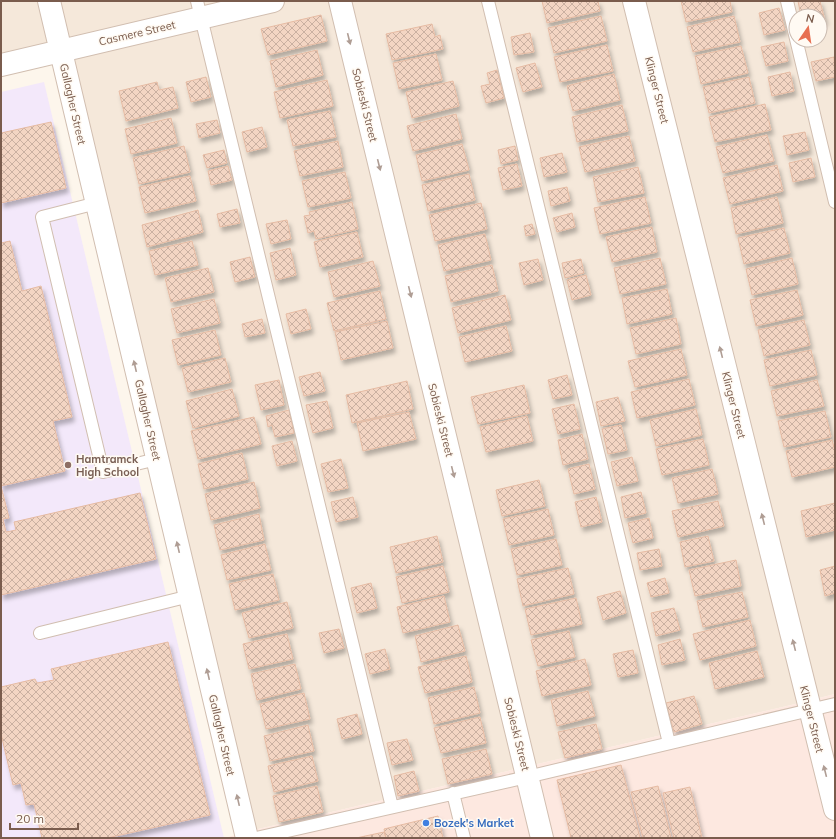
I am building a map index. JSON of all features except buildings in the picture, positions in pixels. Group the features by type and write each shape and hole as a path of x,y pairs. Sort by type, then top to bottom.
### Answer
{"street":[{"name":"Gallagher Street","path":"49,1 247,838"},
{"name":"Casmere Street","path":"1,65 61,51 199,10 273,1"},
{"name":"Sobieski Street","path":"340,1 542,838"},
{"name":"Klinger Street","path":"634,1 835,809"}],"lane":[{"path":"488,1 669,743"},
{"path":"787,1 835,202"},
{"path":"199,10 392,807"},
{"path":"97,203 42,216 103,472 157,459"},
{"path":"40,633 190,596"},
{"path":"256,838 527,777 835,704"},
{"path":"453,793 464,838"}],"shaded area":[{"path":"1,1 835,1 835,694 245,832 61,51 1,65"},
{"name":"Hamtramck High School","path":"44,82 224,838 1,838 1,92"},
{"path":"835,694 835,838 225,838 245,832"}],"place":[{"name":"Hamtramck High School","path":"68,465"},
{"name":"Bozek's Market","path":"426,823"}]}
